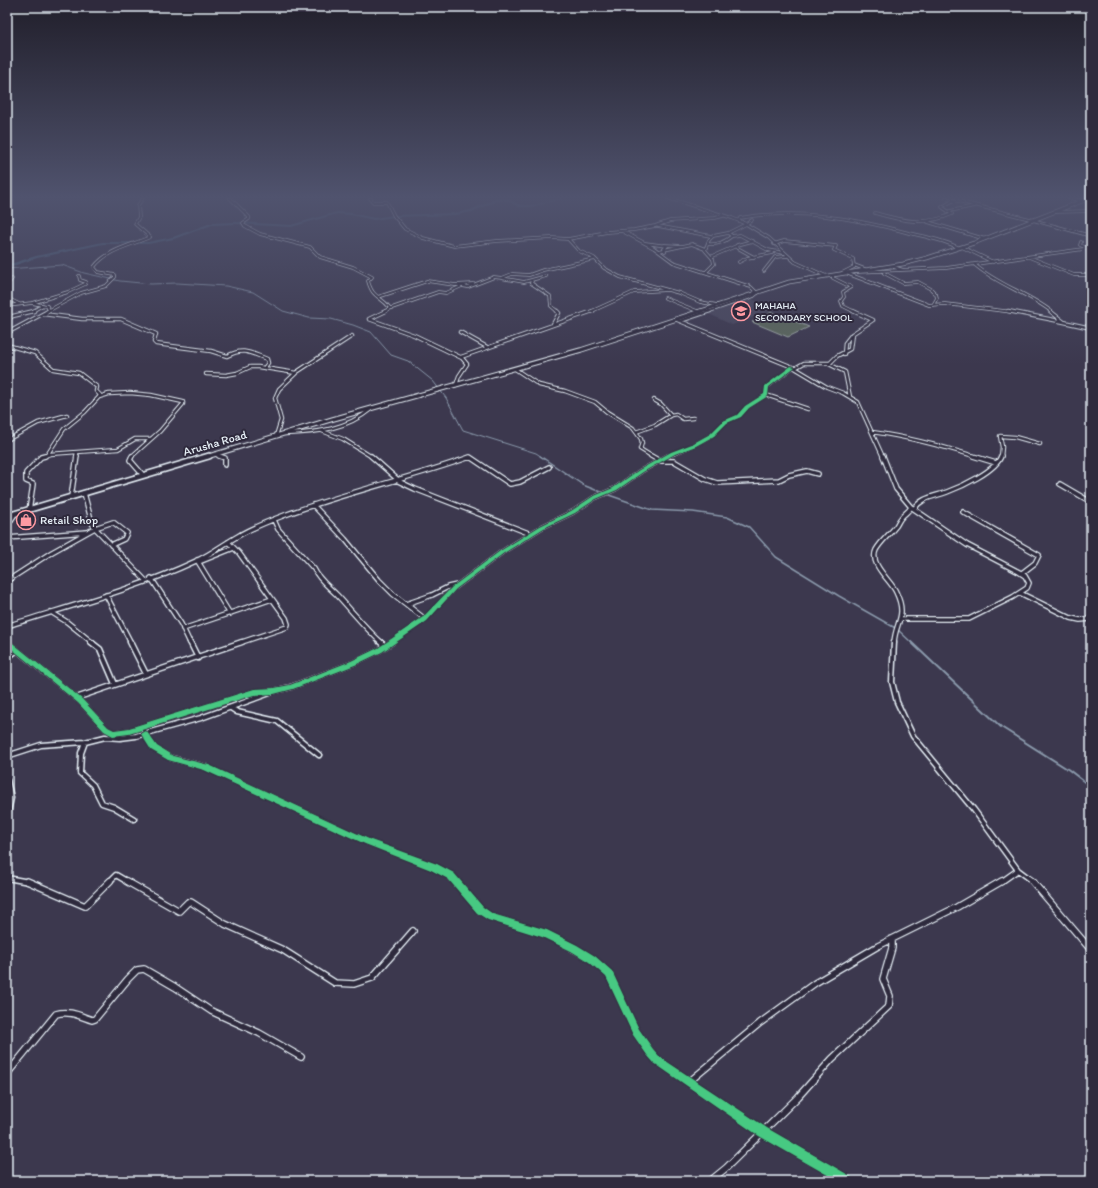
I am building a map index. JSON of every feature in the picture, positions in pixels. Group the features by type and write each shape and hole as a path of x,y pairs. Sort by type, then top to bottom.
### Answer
{"main road":[{"name":"Arusha Road","path":"7,516 372,408 588,348 791,281 911,263 940,253"}],"street":[{"path":"7,333 82,293 106,286 114,280 115,275 98,272 94,267 98,262 111,253"},
{"path":"319,253 324,258 353,267 370,275 372,277 368,281 370,290 389,306 389,309"},
{"path":"585,253 595,259 604,268 614,274 643,284 679,293 700,302 717,305"},
{"path":"661,253 673,262 751,287 758,291 754,296 680,321"},
{"path":"706,272 713,268 713,256 710,253"},
{"path":"713,256 723,253"},
{"path":"747,253 754,257"},
{"path":"739,262 770,253"},
{"path":"784,253 799,265 826,276"},
{"path":"842,253 853,258 853,268 846,273"},
{"path":"975,253 994,262"},
{"path":"846,273 905,271 975,265 1048,253"},
{"path":"764,271 775,257 787,256"},
{"path":"1028,256 1074,275 1091,275"},
{"path":"500,278 514,273 529,275 543,270 595,259"},
{"path":"854,265 867,270"},
{"path":"975,265 988,276 1042,304 1064,322"},
{"path":"891,266 905,271"},
{"path":"883,272 901,282 915,282 931,289 936,294 937,298 933,305"},
{"path":"846,273 927,304 945,304 983,309 999,309 1091,328"},
{"path":"833,275 833,278 851,287 843,292 843,306 874,320 846,339 842,350 844,354"},
{"path":"7,306 32,303 68,292 85,284 86,282 80,280 79,276"},
{"path":"456,385 457,379 467,364 461,357 414,335 403,333 388,325 369,319 389,309 438,292 446,293 492,278 500,278 520,283 546,276"},
{"path":"7,285 12,278"},
{"path":"465,287 492,278"},
{"path":"378,297 427,281 455,285 473,284"},
{"path":"532,281 532,283 550,296 551,306 559,313 553,324"},
{"path":"461,357 604,306 634,292 643,284"},
{"path":"634,292 667,290"},
{"path":"7,298 19,304"},
{"path":"665,298 697,311"},
{"path":"32,303 48,307 49,310"},
{"path":"7,320 13,316 35,310 43,305"},
{"path":"42,314 80,319 124,320 156,334 154,342 156,344 211,351 227,356 236,351 243,350 267,359 268,363 265,367"},
{"path":"674,319 768,358 794,367 828,388 858,402 896,489 913,508 960,541 1022,573 1029,583 1027,588 1020,593 969,619 900,619"},
{"path":"460,332 487,347"},
{"path":"829,364 836,357 844,354 852,346 852,334"},
{"path":"276,436 280,426 281,417 275,401 275,396 279,388 296,373 352,336"},
{"path":"7,345 35,353 53,370 79,373 97,386 98,388 96,391 100,395 99,397"},
{"path":"766,395 767,387 794,367 804,363 829,364 845,372 850,398"},
{"path":"206,374 217,376 236,373 250,367 265,367 296,373"},
{"path":"515,369 539,385 565,391 591,400 607,412 631,426 642,440 640,449 660,460 674,461 705,479 717,483 779,480 789,475 808,470 818,474"},
{"path":"47,455 64,429 85,412 99,397 126,393 151,394 183,402 160,431 130,458 143,475"},
{"path":"766,395 808,409"},
{"path":"7,642 16,651 76,698 106,729 116,733 129,731 254,692 274,691 290,688 353,663 385,646 425,619 458,584 502,552 531,534 573,512 603,493 615,489 629,478 660,460 694,445 712,435 725,422 739,416 747,407 766,395"},
{"path":"654,400 661,404 671,415"},
{"path":"284,434 299,434 352,422 372,408"},
{"path":"636,432 655,425 671,415 676,414 683,419 692,418"},
{"path":"7,440 38,423 67,415"},
{"path":"321,430 340,437 356,446 376,460 396,479 408,486 531,534"},
{"path":"872,432 901,436 950,448 996,463"},
{"path":"1040,444 1015,437 1000,436 1002,440 1000,460 959,487 944,494 926,497 918,502 901,517 897,525 875,553 876,562 896,591 901,611 894,640 892,682 904,719 913,736 925,753 974,810 1018,870 1034,882 1091,950"},
{"path":"29,510 33,484 26,481 26,473 41,457 47,455 104,449 120,449 135,439 150,439"},
{"path":"71,497 77,452"},
{"path":"214,454 225,458 225,465"},
{"path":"198,561 242,534 342,494 470,458 475,459 483,467 510,484 520,482 548,467"},
{"path":"1060,484 1091,502"},
{"path":"84,493 95,528 145,580"},
{"path":"313,505 345,539 379,580 425,619"},
{"path":"963,512 1040,555 1032,566 1022,573"},
{"path":"7,526 15,514"},
{"path":"274,520 278,529 314,570 318,577 336,594 364,627 385,646"},
{"path":"7,581 52,552 95,528 112,522 128,535 124,539 111,545"},
{"path":"7,538 65,532 88,532"},
{"path":"76,698 287,627 288,622 239,553 228,542"},
{"path":"7,626 106,595 234,548"},
{"path":"198,561 230,614"},
{"path":"151,578 183,629 198,658"},
{"path":"406,604 458,584"},
{"path":"1020,593 1071,618 1080,620 1091,619"},
{"path":"106,595 124,627 146,674"},
{"path":"183,629 272,599"},
{"path":"51,612 67,622 100,648 115,684"},
{"path":"7,658 16,651"},
{"path":"7,756 40,745 85,742 105,737 128,738 145,734 231,708 274,691"},
{"path":"231,708 237,712 277,721 319,755"},
{"path":"145,734 154,748 171,758 213,770 368,842 434,867 451,876 480,910 491,917 544,933 592,959 609,974 636,1032 657,1060 690,1081 762,1132 848,1181"},
{"path":"85,742 80,758 80,773 93,785 102,803 114,807 134,819"},
{"path":"7,780 9,799 7,816"},
{"path":"690,1081 774,1012 834,971 892,939 934,919 998,885 1018,870"},
{"path":"7,878 25,880 85,906 116,875 179,911 188,902 191,902 225,924 283,950 335,983 345,986 364,982 372,978 413,931"},
{"path":"710,1181 726,1168 798,1097 832,1059 889,1006 890,996 883,979 892,948 892,939"},
{"path":"7,1074 56,1014 63,1012 92,1020 95,1019 128,979 137,970 141,969 164,980 218,1015 259,1033 301,1057"}],"shaded area":[{"name":"MAHAHA SECONDARY SCHOOL","path":"750,298 774,310 732,325 707,313"}],"green space":[{"path":"772,312 809,327 788,337 752,322"}],"waterway":[{"path":"7,267 36,257 53,253"},
{"path":"7,269 62,265 84,273 120,281 151,284 177,283 226,286 253,292 283,311 309,318 331,319 353,325 371,332 391,355 408,361 433,381 446,398 463,430 536,453 542,457"},
{"path":"540,456 583,485 603,493"},
{"path":"606,494 652,510 693,512 727,517 749,527 776,557 839,596 897,629 912,643"},
{"path":"911,642 1001,727 1069,770 1091,787"}],"cycle path":[{"path":"7,642 80,701 106,729 113,733 129,731 254,692 274,691 291,687 353,663 380,650 425,619 454,588 502,552 542,527 573,512 594,498 615,489 641,471 673,453 694,445 712,435 725,422 739,416 747,407 766,395 767,387 793,367"},
{"path":"145,734 154,748 171,758 206,767 368,842 434,867 451,876 480,910 491,917 544,933 592,959 609,974 636,1032 657,1060 763,1132 848,1181"}],"place":[{"name":"MAHAHA SECONDARY SCHOOL","path":"741,311"},
{"name":"Retail Shop","path":"26,520"}]}
